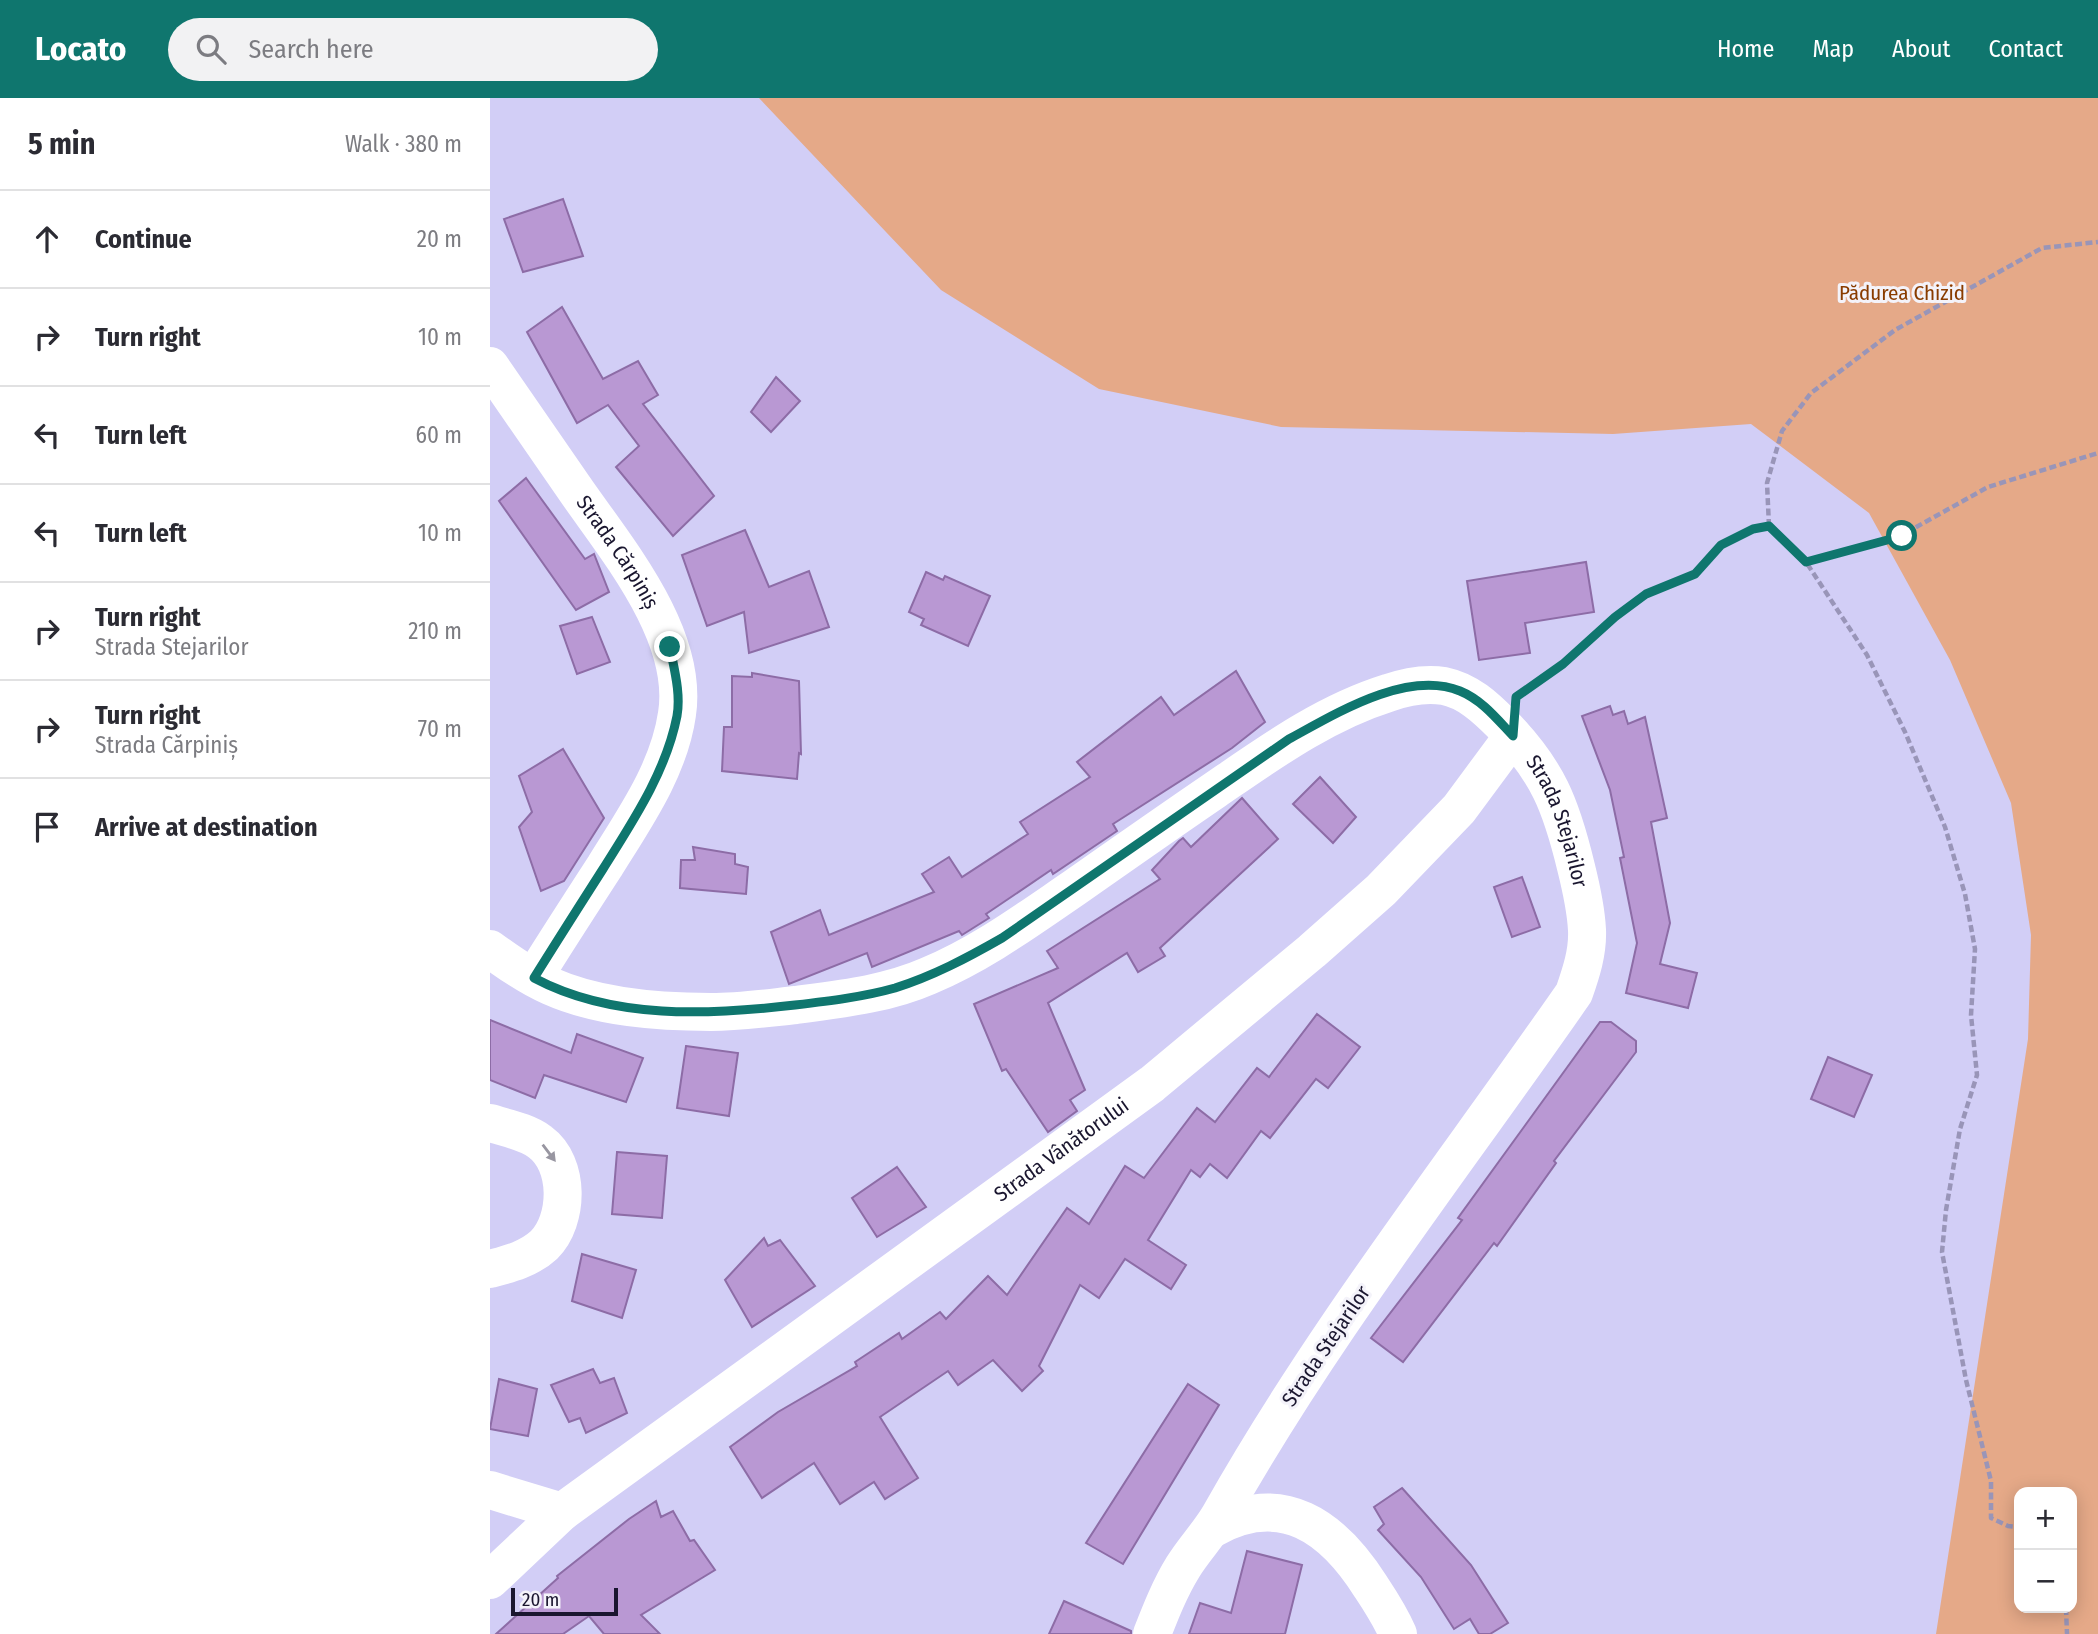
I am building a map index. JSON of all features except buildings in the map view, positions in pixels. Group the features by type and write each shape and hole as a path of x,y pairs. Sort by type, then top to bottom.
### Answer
{"street":[{"name":"Strada Cărpiniș","path":"490,366 628,565 651,604 670,647 677,685 677,713 669,748 657,777 633,822 534,978"},
{"name":"Strada Stejarilor","path":"490,949 552,987 588,999 639,1008 681,1012 734,1012 862,996 926,977 958,963 1002,938 1289,739 1388,692 1416,685 1441,686 1461,691 1483,705 1513,736 1535,760 1552,789 1564,821 1578,878 1587,931 1583,965 1574,993 1307,1372 1254,1455 1212,1529 1184,1565 1166,1596 1152,1634"},
{"name":"Strada Vânătorului","path":"490,1580 562,1512 1152,1084 1381,890 1459,809 1513,736"},
{"path":"490,1123 540,1142 553,1154 560,1171 563,1194 560,1217 545,1244 519,1262 490,1269"},
{"path":"490,1490 562,1512"},
{"path":"1212,1529 1229,1520 1258,1512 1287,1513 1309,1522 1332,1538 1357,1564 1398,1634"}],"path":[{"path":"2014,1527 1992,1518 1991,1481 1966,1380 1942,1252 1946,1210 1960,1129 1977,1075 1970,1015 1975,949 1965,894 1945,827 1905,732 1867,655 1806,562 1769,526 1767,483 1782,431 1811,393 1895,330 2042,248 2098,242"},
{"path":"1806,562 1902,536 1988,486 2098,453"},
{"path":"1513,736 1516,697 1563,664 1615,617 1646,594 1695,574 1721,545 1753,529 1769,526"},
{"path":"2066,1613 2067,1634"}],"green space":[{"name":"Pădurea Chizid","path":"759,98 2098,98 2098,1634 1936,1634 2028,1039 2031,935 2011,803 1950,660 1869,513 1751,424 1613,434 1281,427 1099,389 941,290"}],"route":[{"path":"670,647 677,685 677,713 669,748 633,822 534,978 588,999 639,1008 681,1012 734,1012 862,996 895,988 958,963 1002,938 1289,739 1336,714 1388,692 1416,685 1441,686 1461,691 1483,705 1513,736 1516,697 1563,664 1615,617 1646,594 1695,574 1721,545 1753,529 1769,526 1806,562 1902,536"}]}
